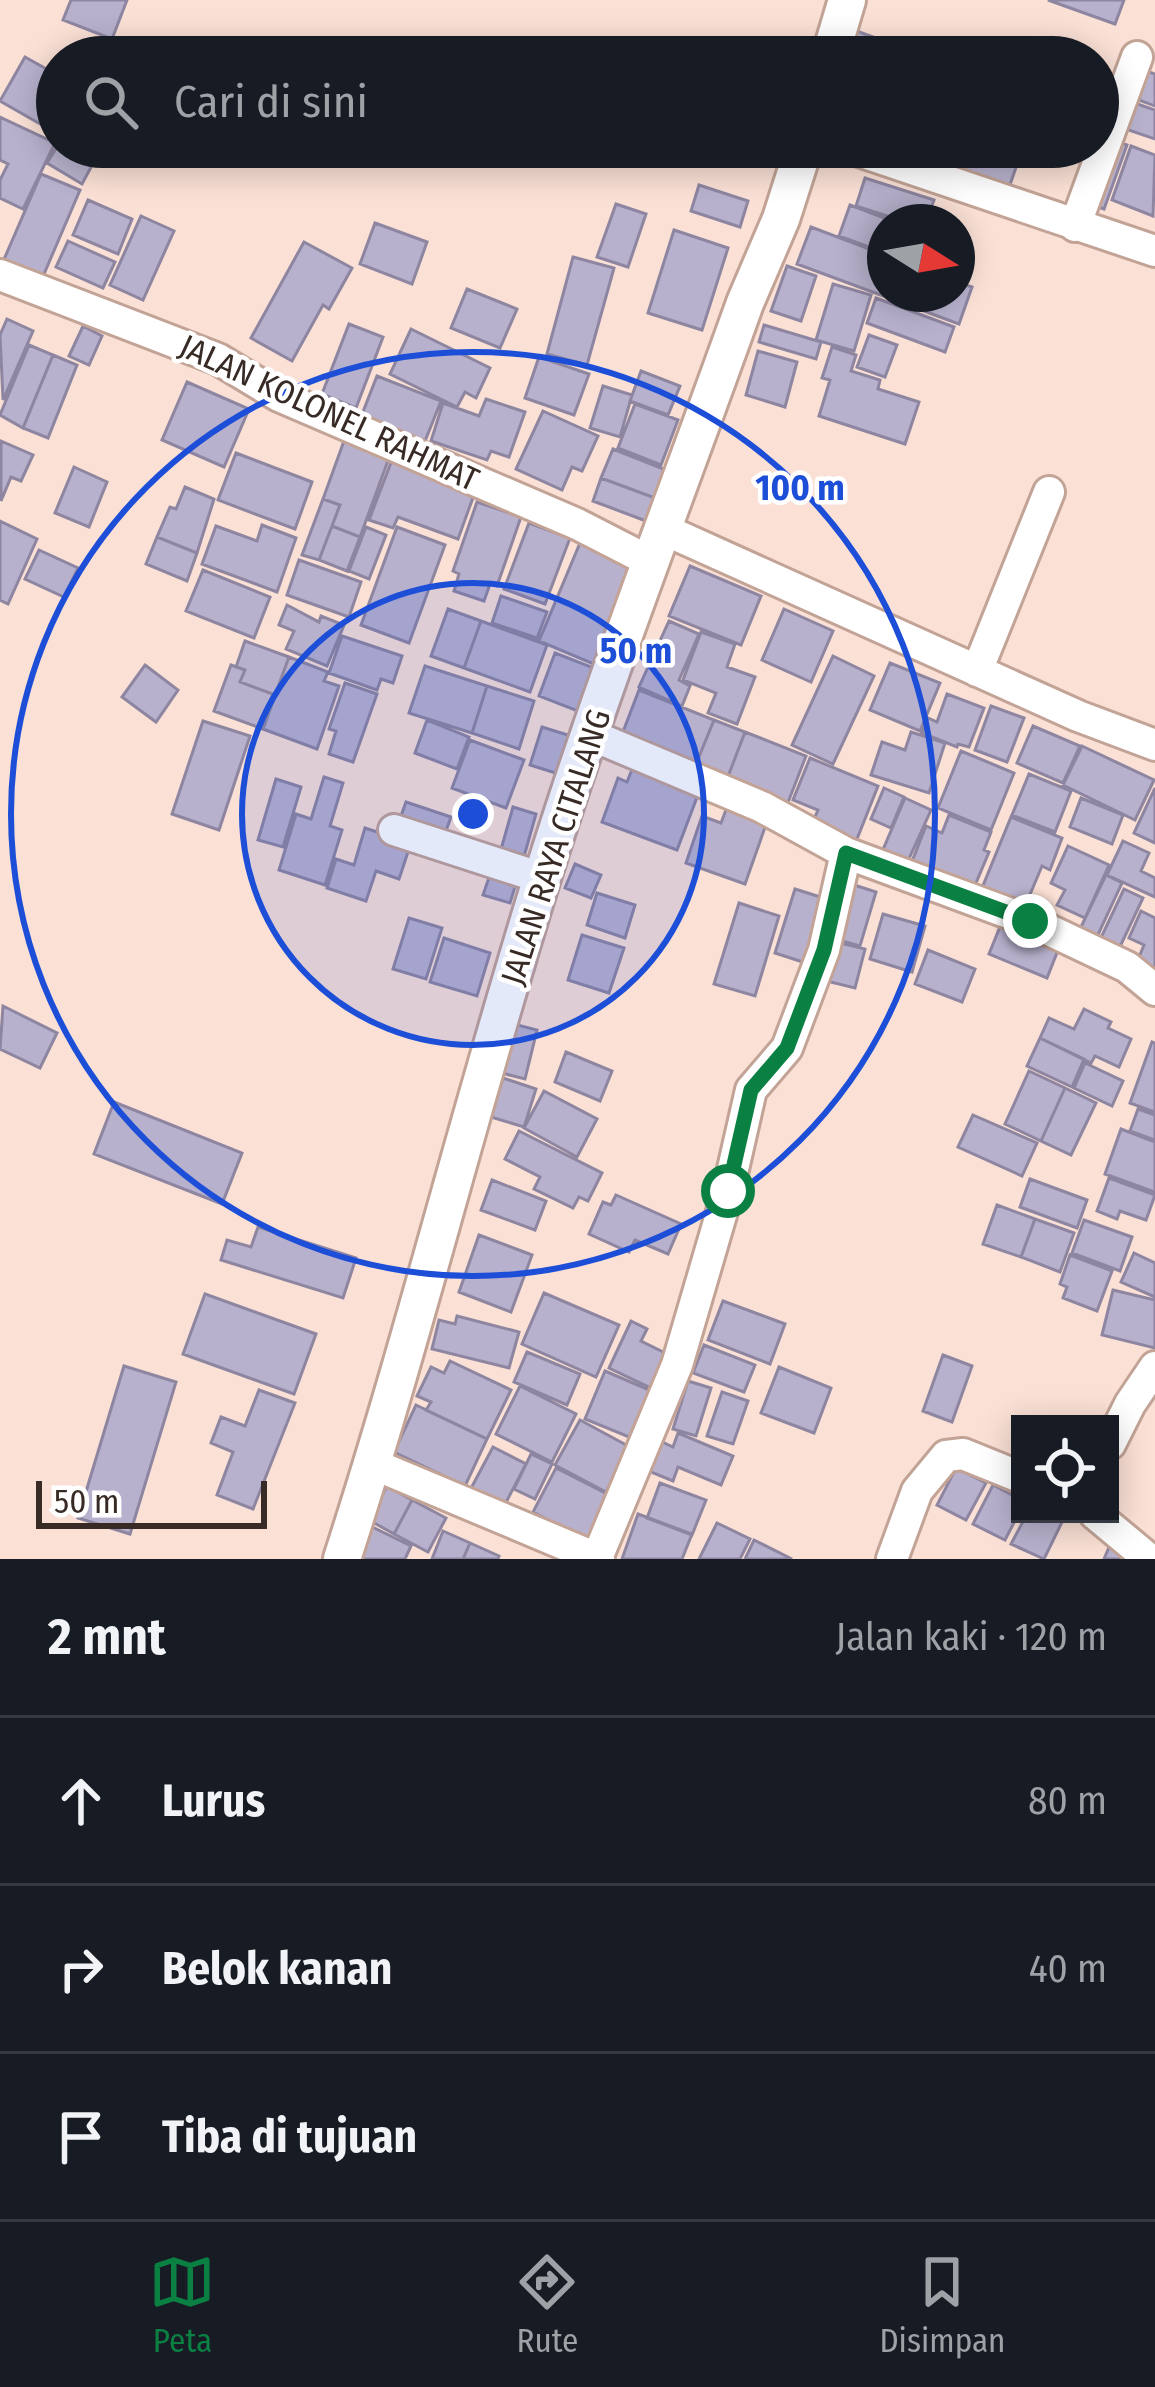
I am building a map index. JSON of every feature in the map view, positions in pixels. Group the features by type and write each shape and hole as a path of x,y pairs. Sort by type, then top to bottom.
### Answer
{"street":[{"path":"836,36 847,0"},
{"path":"1119,107 1137,57"},
{"name":"JALAN RAYA CITALANG","path":"342,1559 542,878 745,302 781,220 797,168"},
{"path":"908,168 1155,251"},
{"path":"1076,226 1097,168"},
{"name":"JALAN KOLONEL RAHMAT","path":"0,275 218,358 279,396 577,524 659,547 1155,745"},
{"path":"977,671 1048,492"},
{"path":"591,735 762,808 846,853 1030,921 1127,967 1155,990"},
{"path":"394,830 542,878"},
{"path":"373,1464 598,1558 677,1365 728,1191 751,1090 787,1048 824,950 846,853"},
{"path":"1119,1426 1155,1367"},
{"path":"892,1559 917,1491 946,1456 963,1454 1011,1473"},
{"path":"1106,1523 1149,1559"}],"building":[{"path":"71,0 127,0 113,36 63,20"},
{"path":"1048,0 1124,0 1115,24"},
{"path":"25,57 36,63 36,122 0,101"},
{"path":"1141,69 1155,74 1155,106 1131,97"},
{"path":"1129,101 1155,110 1155,139 1120,127"},
{"path":"0,117 36,134 36,168 43,168 23,209 0,198 0,180 8,164 0,160"},
{"path":"1119,142 1127,145 1119,167"},
{"path":"1131,146 1155,155 1153,216 1112,200"},
{"path":"55,168 91,168 82,184"},
{"path":"942,168 1016,168 1005,199 939,175"},
{"path":"1087,168 1119,168 1104,209 1076,199"},
{"path":"41,174 80,190 41,281 2,264"},
{"path":"865,178 934,200 933,204 867,204 867,210 856,206"},
{"path":"699,185 748,201 740,227 691,211"},
{"path":"88,200 132,219 118,254 73,235"},
{"path":"616,204 646,214 628,267 597,257"},
{"path":"850,205 867,211 867,246 839,236"},
{"path":"141,216 174,231 143,300 110,285"},
{"path":"375,223 427,242 412,284 360,264"},
{"path":"811,227 867,248 867,290 797,264"},
{"path":"674,230 728,248 702,330 648,313"},
{"path":"68,241 115,262 103,288 56,267"},
{"path":"304,242 352,268 329,309 323,305 292,361 251,338"},
{"path":"573,257 614,268 587,365 547,354"},
{"path":"787,266 816,276 801,321 771,311"},
{"path":"833,284 867,294 854,351 816,340"},
{"path":"467,289 517,309 500,348 451,328"},
{"path":"871,312 914,312 954,327 945,352 867,323"},
{"path":"927,312 963,312 959,324"},
{"path":"7,319 33,331 3,400 0,335"},
{"path":"349,324 383,337 356,408 322,394"},
{"path":"764,325 821,342 816,359 759,342"},
{"path":"83,326 102,336 89,365 69,356"},
{"path":"411,329 490,368 476,398 465,392 457,407 390,374"},
{"path":"869,335 897,345 885,377 857,367"},
{"path":"29,345 53,355 23,428 0,415"},
{"path":"832,347 856,355 851,371 880,380 878,389 919,402 905,444 819,416 830,380 822,378"},
{"path":"758,351 797,362 785,407 746,395"},
{"path":"53,355 77,365 48,438 23,428"},
{"path":"539,357 589,374 574,415 525,398"},
{"path":"641,371 680,386 668,415 630,401"},
{"path":"377,376 441,401 425,441 361,417"},
{"path":"187,382 249,409 224,467 162,440"},
{"path":"603,386 632,395 620,437 590,428"},
{"path":"486,399 525,412 509,457 491,451 487,460 431,441 443,403 479,416"},
{"path":"635,404 678,420 661,465 618,448"},
{"path":"543,411 598,436 582,471 572,467 562,490 516,469"},
{"path":"1,441 33,455 21,481 11,477 1,501"},
{"path":"344,441 389,458 360,537 332,526 340,505 323,499"},
{"path":"613,449 666,470 655,498 601,478"},
{"path":"236,453 312,482 295,529 218,500"},
{"path":"392,460 475,492 458,539 398,517 393,528 369,520"},
{"path":"74,467 107,482 89,527 55,513"},
{"path":"601,478 655,498 646,521 593,501"},
{"path":"185,487 214,499 197,553 157,537"},
{"path":"323,499 340,505 319,560 302,555"},
{"path":"477,502 521,517 497,586 490,584 484,601 454,591 459,574 453,571"},
{"path":"0,521 37,539 8,604 0,600"},
{"path":"529,523 570,538 545,604 504,589"},
{"path":"262,525 296,538 277,592 202,564 216,526 257,541"},
{"path":"332,526 360,537 347,571 319,560"},
{"path":"366,527 386,535 369,579 349,571"},
{"path":"397,527 445,545 409,643 361,625"},
{"path":"157,537 197,553 187,581 146,564"},
{"path":"580,543 637,567 596,665 539,641"},
{"path":"39,550 78,568 64,597 25,579"},
{"path":"299,560 361,582 349,617 287,595"},
{"path":"690,566 761,596 741,645 669,616"},
{"path":"203,570 270,597 254,638 186,611"},
{"path":"501,596 547,612 537,638 492,623"},
{"path":"287,605 319,622 321,616 344,625 327,666 286,649 294,631 279,625"},
{"path":"448,609 481,621 464,668 431,656"},
{"path":"784,609 833,631 811,682 762,660"},
{"path":"481,621 547,645 530,692 464,668"},
{"path":"669,621 699,634 679,680 690,686 682,706 639,687"},
{"path":"701,632 735,644 727,667 755,677 737,724 708,713 716,693 683,680"},
{"path":"342,636 402,656 393,683 381,679 377,690 329,673"},
{"path":"245,641 289,657 275,695 240,682 245,670 236,667"},
{"path":"555,653 599,670 583,713 539,696"},
{"path":"833,656 874,676 833,764 792,745"},
{"path":"289,657 328,672 324,681 339,686 317,749 263,729"},
{"path":"890,663 940,683 920,731 870,710"},
{"path":"145,665 178,690 156,722 122,697"},
{"path":"231,665 245,670 240,682 275,695 263,729 214,711"},
{"path":"425,666 487,686 472,733 409,713"},
{"path":"345,683 377,694 353,762 329,754 336,731 329,729"},
{"path":"487,686 534,701 519,749 472,733"},
{"path":"639,690 714,720 692,774 618,745"},
{"path":"947,694 984,708 969,747 922,733 928,718 937,722"},
{"path":"991,706 1024,718 1007,762 975,750"},
{"path":"427,720 469,737 457,769 415,753"},
{"path":"714,720 745,732 724,787 692,774"},
{"path":"203,721 250,736 219,830 172,814"},
{"path":"1033,726 1080,746 1063,783 1017,763"},
{"path":"542,727 571,736 559,774 530,765"},
{"path":"745,732 806,756 785,810 724,787"},
{"path":"911,732 945,743 929,793 871,775 882,742 905,750"},
{"path":"470,740 524,760 506,808 452,788"},
{"path":"1082,746 1154,780 1135,820 1063,785"},
{"path":"961,751 1014,773 991,830 938,808"},
{"path":"810,758 878,786 855,844 811,826 818,810 793,800"},
{"path":"633,767 699,792 677,850 602,822 618,778 627,782"},
{"path":"1029,774 1071,791 1055,832 1012,815"},
{"path":"324,777 343,783 330,826 342,830 325,885 279,870 296,814 311,819"},
{"path":"276,779 301,787 283,847 258,840"},
{"path":"884,788 904,797 891,828 871,819"},
{"path":"1155,788 1155,843 1134,833"},
{"path":"905,798 931,810 907,863 882,852"},
{"path":"1081,798 1123,815 1112,844 1070,827"},
{"path":"406,802 451,817 442,842 397,827"},
{"path":"729,802 769,816 745,884 686,863 702,816 721,823"},
{"path":"513,807 536,814 521,867 498,860"},
{"path":"949,815 991,832 984,850 989,852 973,890 911,864 926,826 942,833"},
{"path":"1011,817 1062,838 1050,870 1042,866 1023,911 980,893"},
{"path":"365,828 411,843 399,879 376,871 366,901 327,888 336,859 354,865"},
{"path":"1123,841 1149,853 1141,871 1155,878 1155,897 1107,875"},
{"path":"1068,846 1109,865 1085,918 1057,905 1065,890 1051,883"},
{"path":"575,864 601,875 591,898 565,888"},
{"path":"493,866 519,874 510,903 483,895"},
{"path":"1106,875 1122,883 1096,939 1079,931"},
{"path":"845,882 876,892 860,946 828,937"},
{"path":"795,889 833,901 812,965 775,953"},
{"path":"1124,889 1143,898 1117,953 1098,944"},
{"path":"597,893 635,905 625,938 587,925"},
{"path":"739,903 779,916 755,996 714,984"},
{"path":"1141,911 1155,918 1155,973 1134,969 1144,945 1129,938"},
{"path":"883,914 925,926 912,972 870,959"},
{"path":"1004,917 1062,940 1047,978 989,954"},
{"path":"409,918 442,928 426,979 393,969"},
{"path":"582,935 624,948 609,993 568,980"},
{"path":"444,938 490,953 477,996 430,982"},
{"path":"828,940 865,949 855,988 818,979"},
{"path":"928,950 975,969 962,1002 915,984"},
{"path":"3,1006 57,1033 40,1068 0,1049"},
{"path":"1084,1009 1131,1039 1119,1067 1095,1056 1091,1063 1040,1038 1049,1018 1074,1029"},
{"path":"506,1022 537,1030 525,1079 494,1071"},
{"path":"1040,1038 1084,1059 1072,1087 1027,1066"},
{"path":"1155,1043 1155,1112 1130,1103"},
{"path":"566,1052 612,1071 600,1101 555,1082"},
{"path":"1085,1063 1123,1081 1112,1106 1074,1088"},
{"path":"1029,1071 1065,1088 1041,1141 1005,1124"},
{"path":"503,1078 536,1089 524,1127 491,1117"},
{"path":"1065,1088 1096,1103 1071,1155 1041,1141"},
{"path":"544,1091 597,1119 577,1157 524,1128"},
{"path":"114,1102 242,1153 222,1204 94,1154"},
{"path":"1138,1109 1155,1115 1155,1140 1130,1131"},
{"path":"973,1115 1037,1143 1022,1176 958,1147"},
{"path":"1121,1129 1155,1142 1155,1192 1105,1174"},
{"path":"519,1131 602,1173 588,1201 579,1197 573,1208 534,1189 540,1177 505,1159"},
{"path":"1109,1178 1155,1195 1146,1220 1120,1211 1117,1219 1097,1211"},
{"path":"1030,1179 1087,1200 1077,1228 1020,1207"},
{"path":"492,1180 546,1201 535,1230 481,1210"},
{"path":"616,1195 681,1224 668,1254 635,1240 629,1252 589,1234 603,1202 611,1205"},
{"path":"997,1205 1035,1219 1021,1257 983,1244"},
{"path":"1035,1219 1074,1233 1060,1272 1021,1257"},
{"path":"1084,1220 1132,1237 1120,1271 1072,1253"},
{"path":"258,1227 356,1258 343,1298 221,1260 227,1240 251,1247"},
{"path":"479,1235 532,1255 511,1312 459,1292"},
{"path":"1134,1253 1155,1263 1155,1297 1121,1282"},
{"path":"1070,1255 1112,1271 1097,1311 1063,1298 1067,1287 1060,1284"},
{"path":"1113,1290 1155,1300 1155,1348 1102,1335"},
{"path":"544,1293 619,1325 596,1377 522,1344"},
{"path":"205,1294 316,1334 294,1394 183,1354"},
{"path":"723,1301 785,1324 770,1364 708,1340"},
{"path":"457,1316 519,1332 509,1368 432,1349 439,1320 455,1324"},
{"path":"631,1321 647,1329 641,1341 667,1354 651,1388 609,1368"},
{"path":"704,1345 755,1365 744,1392 693,1373"},
{"path":"527,1352 580,1374 567,1405 514,1382"},
{"path":"943,1355 972,1366 952,1422 923,1411"},
{"path":"450,1361 511,1390 487,1439 426,1410 431,1402 417,1396 431,1367 444,1373"},
{"path":"124,1366 176,1382 130,1534 78,1518"},
{"path":"779,1367 831,1388 814,1433 761,1413"},
{"path":"605,1371 654,1392 634,1439 585,1419"},
{"path":"688,1381 711,1388 696,1436 673,1429"},
{"path":"520,1386 576,1414 552,1462 496,1434"},
{"path":"259,1390 295,1403 253,1509 217,1495 233,1452 211,1443 221,1417 245,1426"},
{"path":"722,1392 748,1401 733,1444 707,1436"},
{"path":"416,1405 487,1439 465,1486 394,1452"},
{"path":"580,1420 630,1447 606,1492 555,1465"},
{"path":"678,1433 733,1456 721,1485 678,1467 673,1481 646,1470 658,1440 673,1447"},
{"path":"493,1447 526,1464 501,1512 468,1494"},
{"path":"531,1454 552,1464 535,1499 514,1489"},
{"path":"556,1468 617,1499 594,1544 533,1512"},
{"path":"956,1468 986,1483 966,1520 937,1505"},
{"path":"660,1483 706,1500 692,1535 647,1518"},
{"path":"993,1485 1011,1494 1014,1523 1005,1540 973,1524"},
{"path":"387,1486 412,1500 394,1534 369,1520"},
{"path":"412,1500 446,1518 428,1552 394,1534"},
{"path":"638,1514 692,1534 682,1559 622,1559"},
{"path":"364,1523 411,1546 405,1559 347,1559"},
{"path":"717,1523 750,1539 740,1559 699,1559"},
{"path":"1022,1523 1062,1523 1044,1559 1011,1544"},
{"path":"443,1531 470,1543 463,1559 432,1559"},
{"path":"754,1540 792,1559 745,1559"},
{"path":"470,1543 499,1556 498,1559 463,1559"},
{"path":"1110,1545 1141,1559 1104,1559"}],"route":[{"path":"728,1191 751,1090 787,1048 824,950 846,853 1030,921"}]}
